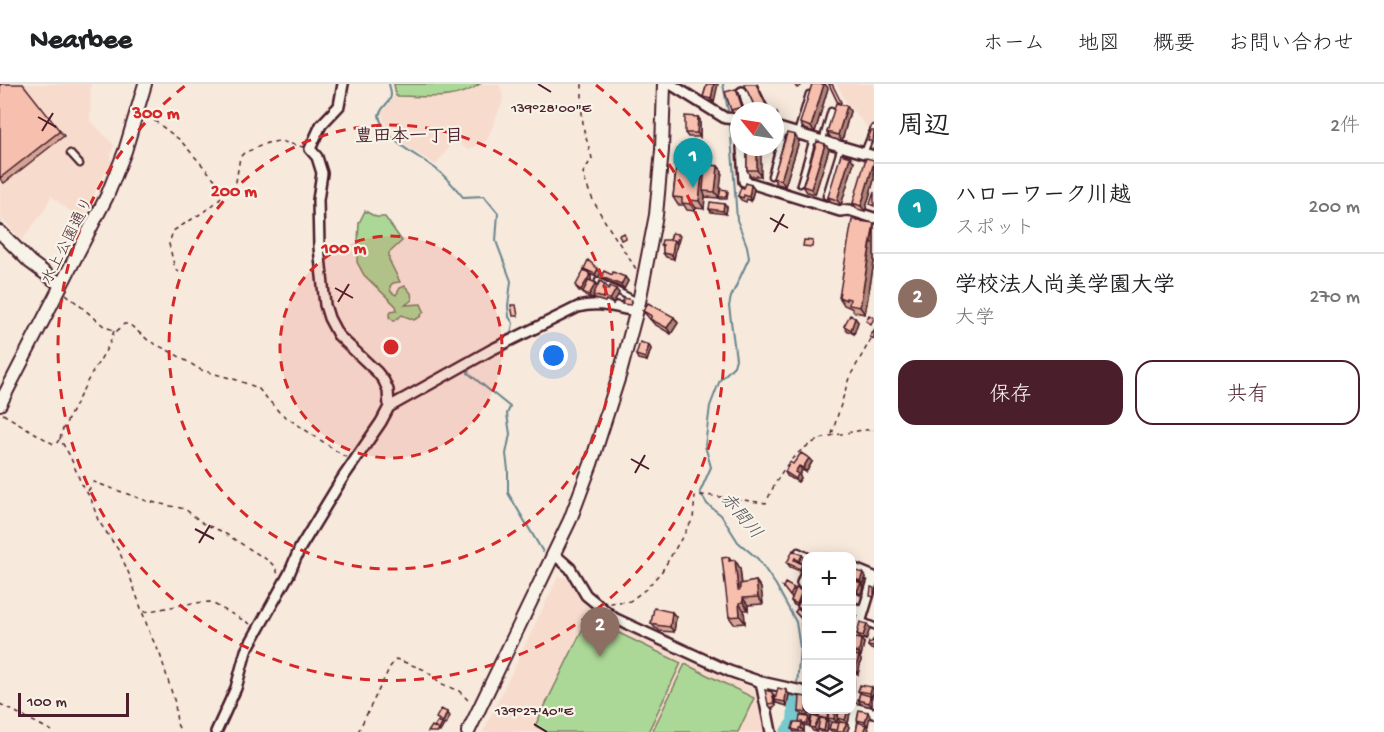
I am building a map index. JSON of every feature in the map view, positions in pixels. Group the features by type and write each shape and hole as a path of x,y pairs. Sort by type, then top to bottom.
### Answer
{"street":[{"name":"水上公園通り","path":"0,404 107,196 125,151 145,84"},
{"path":"216,732 236,688 246,651 283,585 300,548 389,407 388,390 384,381 373,367 338,335 327,312 319,247 318,200 322,172 317,157 310,149 314,136 324,120 339,106 343,84"},
{"path":"468,732 554,554 591,464 645,279 659,185 665,84 672,85 730,118"},
{"path":"742,92 747,102"},
{"path":"784,130 841,146 868,157"},
{"path":"743,156 744,181 840,211 849,210 874,218"},
{"path":"0,232 30,262 61,285"},
{"path":"389,407 491,350 578,307 590,304 638,307"},
{"path":"554,554 570,568 580,587 595,604 614,618 729,671 761,682 802,691"},
{"path":"856,570 874,577 856,631"},
{"path":"856,611 862,616"},
{"path":"761,682 771,732"},
{"path":"856,709 874,713"},
{"path":"851,732 852,714"}],"lane":[{"path":"797,134 809,94"},
{"path":"800,184 831,111"},
{"path":"868,157 874,128"},
{"path":"826,196 841,146"},
{"path":"70,153 80,164"},
{"path":"771,176 775,156"},
{"path":"598,281 638,307"},
{"path":"798,551 802,553"},
{"path":"862,616 874,626"}],"path":[{"path":"582,84 584,131 592,158 583,173 586,184 612,232 638,273 645,279"},
{"path":"139,109 180,140 226,192"},
{"path":"179,272 176,270 169,244 172,231 210,208 226,192 235,188 240,157 244,153 267,142 280,141 310,149"},
{"path":"74,300 105,327 114,331"},
{"path":"0,411 55,445 60,440 62,430 109,345 114,331 129,324 149,341 201,370 251,384 264,393 280,413 330,445 353,463"},
{"path":"832,435 849,378 874,333"},
{"path":"595,604 630,601 655,581 693,519 695,496 705,495 766,503 775,483 801,449 822,437 862,429 874,430"},
{"path":"60,440 70,456 81,483 88,492 98,520 119,551 170,686 175,703 177,724 181,732"},
{"path":"88,492 94,482 153,503 181,507 204,524 222,531 269,561 276,568 283,585"},
{"path":"143,612 210,602 257,628"},
{"path":"358,732 396,659 425,670 442,684 459,691 479,709"},
{"path":"0,704 54,732"}],"shaded area":[{"path":"0,84 91,84 90,120 114,145 108,173 105,172 81,220 51,196 44,211 22,240 0,217"},
{"path":"392,84 498,84 502,90 503,101 487,140 468,150 454,140 436,165 410,149 386,127 382,113 395,93"},
{"path":"837,84 874,84 874,124 869,129 847,104"},
{"path":"558,577 568,577 585,604 600,618 724,677 754,688 765,732 483,732"}],"green space":[{"path":"394,84 480,84 470,90 450,96 428,97 396,96"},
{"path":"365,211 376,217 385,217 402,241 389,253 389,260 400,282 390,286 391,292 396,295 400,288 405,286 411,293 412,300 405,305 421,304 424,311 414,320 402,315 394,321 389,317 391,311 397,310 396,306 364,275 357,262 359,223"},
{"path":"588,618 681,663 648,732 547,732 535,726"},
{"path":"685,664 754,698 738,732 652,732"}],"building":[{"path":"0,84 23,84 60,131 0,178"},
{"path":"707,84 714,84 711,99 703,97"},
{"path":"744,84 756,84 765,102 753,102"},
{"path":"812,84 824,84 811,127 800,123"},
{"path":"829,84 832,84 841,102 838,103"},
{"path":"736,89 740,102 730,102 730,107 725,92"},
{"path":"836,103 847,106 838,135 827,132"},
{"path":"685,116 698,117 697,133 685,133"},
{"path":"871,131 874,131 873,142 868,140"},
{"path":"787,133 795,135 781,180 773,178 780,156 784,156"},
{"path":"817,141 825,144 811,189 803,186"},
{"path":"678,149 690,151 690,155 704,157 699,201 690,200 690,204 682,203 682,198 673,197 677,164 674,164"},
{"path":"841,154 850,157 837,200 828,197"},
{"path":"747,156 757,156 757,170 747,170"},
{"path":"866,158 874,162 861,206 853,203"},
{"path":"705,164 718,166 715,192 703,191"},
{"path":"746,183 751,185 749,197 744,195 743,198 738,196 741,187 744,188"},
{"path":"721,189 727,190 726,197 719,197"},
{"path":"874,192 874,206 870,204"},
{"path":"710,202 724,204 723,211 709,209"},
{"path":"852,220 874,223 860,307 849,305 850,299 839,297"},
{"path":"624,233 626,238 621,240 619,235"},
{"path":"672,233 678,234 677,241 670,240"},
{"path":"662,240 674,240 672,255 663,253"},
{"path":"804,240 813,241 812,247 803,246"},
{"path":"588,260 598,269 595,274 584,269"},
{"path":"584,270 589,273 589,277 581,290 576,285"},
{"path":"604,271 625,277 621,285 602,277"},
{"path":"589,280 596,283 589,295 583,292"},
{"path":"600,281 605,284 603,289 608,290 610,286 616,289 610,300 604,296 603,298 593,295"},
{"path":"624,298 632,300 631,305 622,304"},
{"path":"648,303 674,317 667,328 650,319 652,316 643,311"},
{"path":"511,305 516,305 518,316 513,316"},
{"path":"850,315 855,318 851,330 844,326"},
{"path":"869,315 874,318 871,324 866,321"},
{"path":"640,342 649,345 645,358 636,355"},
{"path":"801,453 809,458 803,468 799,466 795,472 798,474 796,479 785,472 790,462 793,464"},
{"path":"793,550 802,555 799,561 795,558 794,560 802,564 800,569 787,563"},
{"path":"729,557 729,561 735,560 738,590 740,590 740,584 756,581 758,597 743,598 743,602 739,603 740,616 729,617 722,558"},
{"path":"856,571 863,573 860,581 856,580"},
{"path":"856,581 861,583 856,591"},
{"path":"785,583 794,588 790,596 783,587"},
{"path":"871,587 874,588 874,597 870,596"},
{"path":"796,588 802,591 797,604 791,601"},
{"path":"801,599 802,599 802,610 797,607"},
{"path":"654,608 672,612 670,627 651,623"},
{"path":"797,609 802,612 802,619 795,612"},
{"path":"860,622 867,624 863,636 857,634"},
{"path":"856,638 861,639 859,653 856,652"},
{"path":"874,639 874,647 868,646 869,642 871,643"},
{"path":"860,685 872,687 870,693 858,691"},
{"path":"778,688 786,690 785,702 775,700"},
{"path":"765,690 772,692 774,703 768,704"},
{"path":"860,693 870,696 869,703 858,700"},
{"path":"800,696 802,696 802,712 799,712"},
{"path":"441,709 447,712 443,722 436,718"},
{"path":"859,710 868,712 865,722 857,720"},
{"path":"819,714 828,714 827,719 819,717"},
{"path":"828,714 835,714 834,719 828,718"},
{"path":"838,714 847,714 845,720 838,718"},
{"path":"800,716 809,717 807,724 799,722"},
{"path":"812,716 819,718 814,728 810,727"},
{"path":"820,718 826,719 824,731 818,729"},
{"path":"438,721 442,724 439,730 434,727"},
{"path":"794,722 802,722 799,731 792,729"},
{"path":"831,722 839,723 837,730 829,729"},
{"path":"839,722 847,723 843,732 837,732"},
{"path":"858,722 866,725 863,732 856,732"},
{"path":"432,726 439,730 438,732 428,732"}],"waterway":[{"path":"389,84 391,95 379,115 387,132 402,146 440,172 463,197 484,196 498,213 496,241 511,281 508,306 509,317 513,323 511,335"},
{"name":"赤間川","path":"723,84 729,116"},
{"name":"赤間川","path":"732,156 737,220 749,258 729,306 736,359 734,366 720,380 710,406 705,446 711,467 700,492 707,504 721,515 738,542 758,559 776,585 796,622 800,648 797,685"},
{"path":"474,365 468,373 510,407 507,414 510,434 506,454 508,493 543,552"},
{"path":"756,687 766,732"},
{"name":"赤間川","path":"787,732 794,722 796,693"}],"place":[{"name":"ハローワーク川越","path":"693,188"},
{"name":"学校法人尚美学園大学","path":"600,657"}],"district":[{"name":"豊田本一丁目","path":"409,135"}]}
